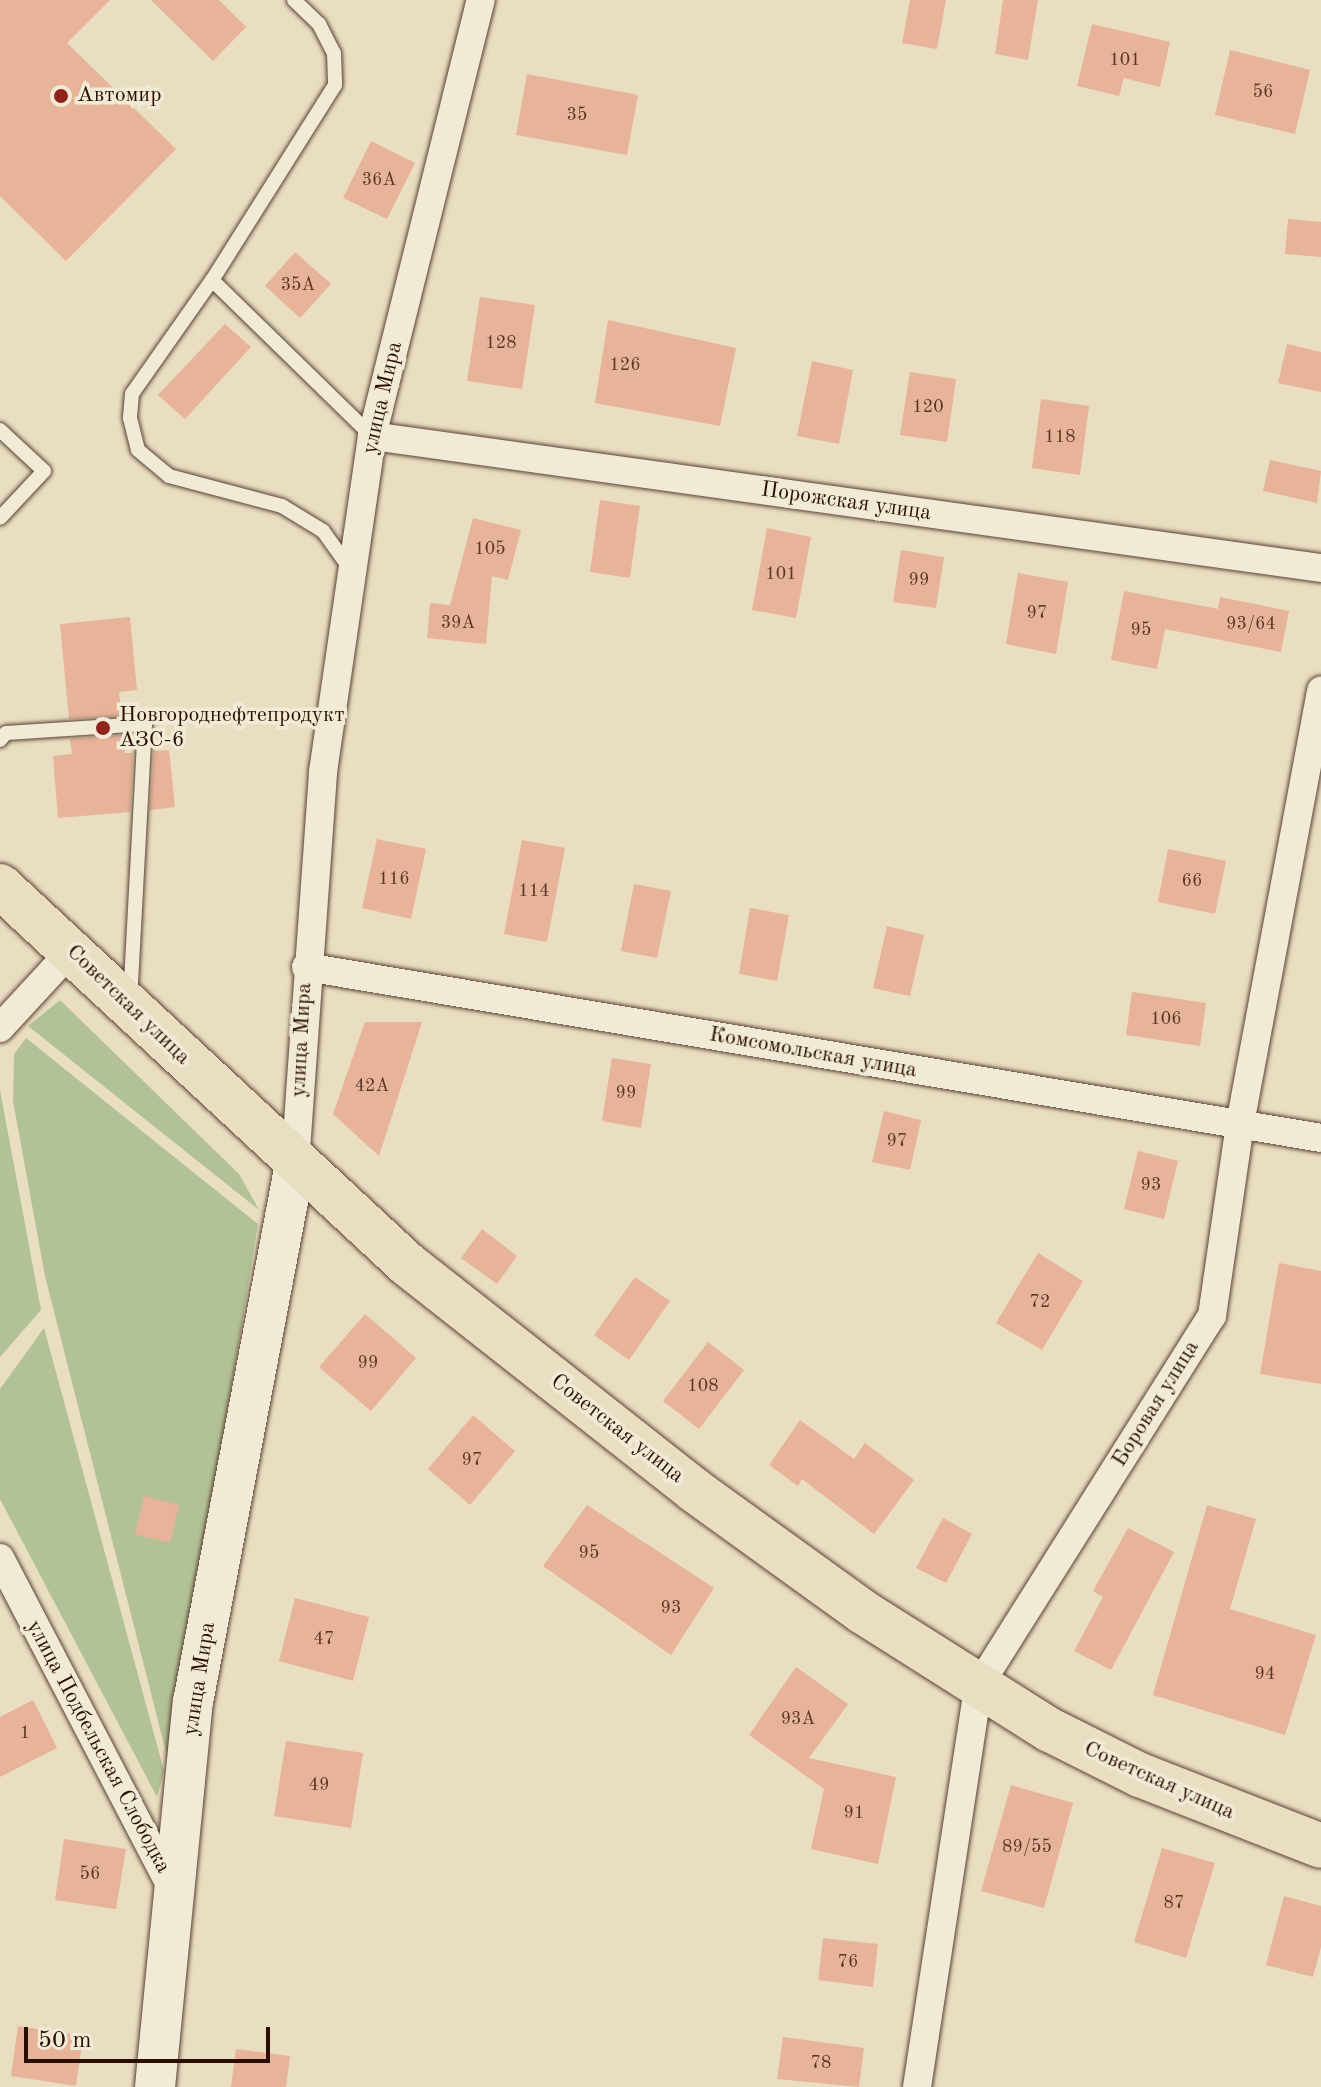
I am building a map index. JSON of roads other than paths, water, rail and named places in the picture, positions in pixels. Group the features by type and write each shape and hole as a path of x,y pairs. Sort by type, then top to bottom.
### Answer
{"main road":[{"name":"Советская улица","path":"0,886 72,950 295,1164 407,1264 694,1490 978,1687 1140,1775 1321,1846"},
{"name":"улица Мира","path":"155,2087 193,1702 295,1164"}],"street":[{"name":"улица Мира","path":"295,1164 306,967 323,772 372,436 481,0"},
{"name":"Порожская улица","path":"372,436 1321,568"},
{"name":"Боровая улица","path":"917,2087 978,1687 1212,1316 1240,1124 1321,690"},
{"path":"0,1028 72,950"},
{"name":"Комсомольская улица","path":"306,967 1321,1138"},
{"name":"улица Подбельская Слободка","path":"0,1558 175,1892"}],"lane":[{"path":"294,0 319,24 334,53 335,85 212,280 132,394 130,418 138,450 169,476 282,506 323,531 352,571"},
{"path":"212,280 372,436"},
{"path":"0,430 44,471 0,518"},
{"path":"0,740 6,733 145,724 130,1005"}],"place":[{"name":"Автомир","path":"61,96"},
{"name":"Новгороднефтепродукт АЗС-6","path":"103,728"}]}
